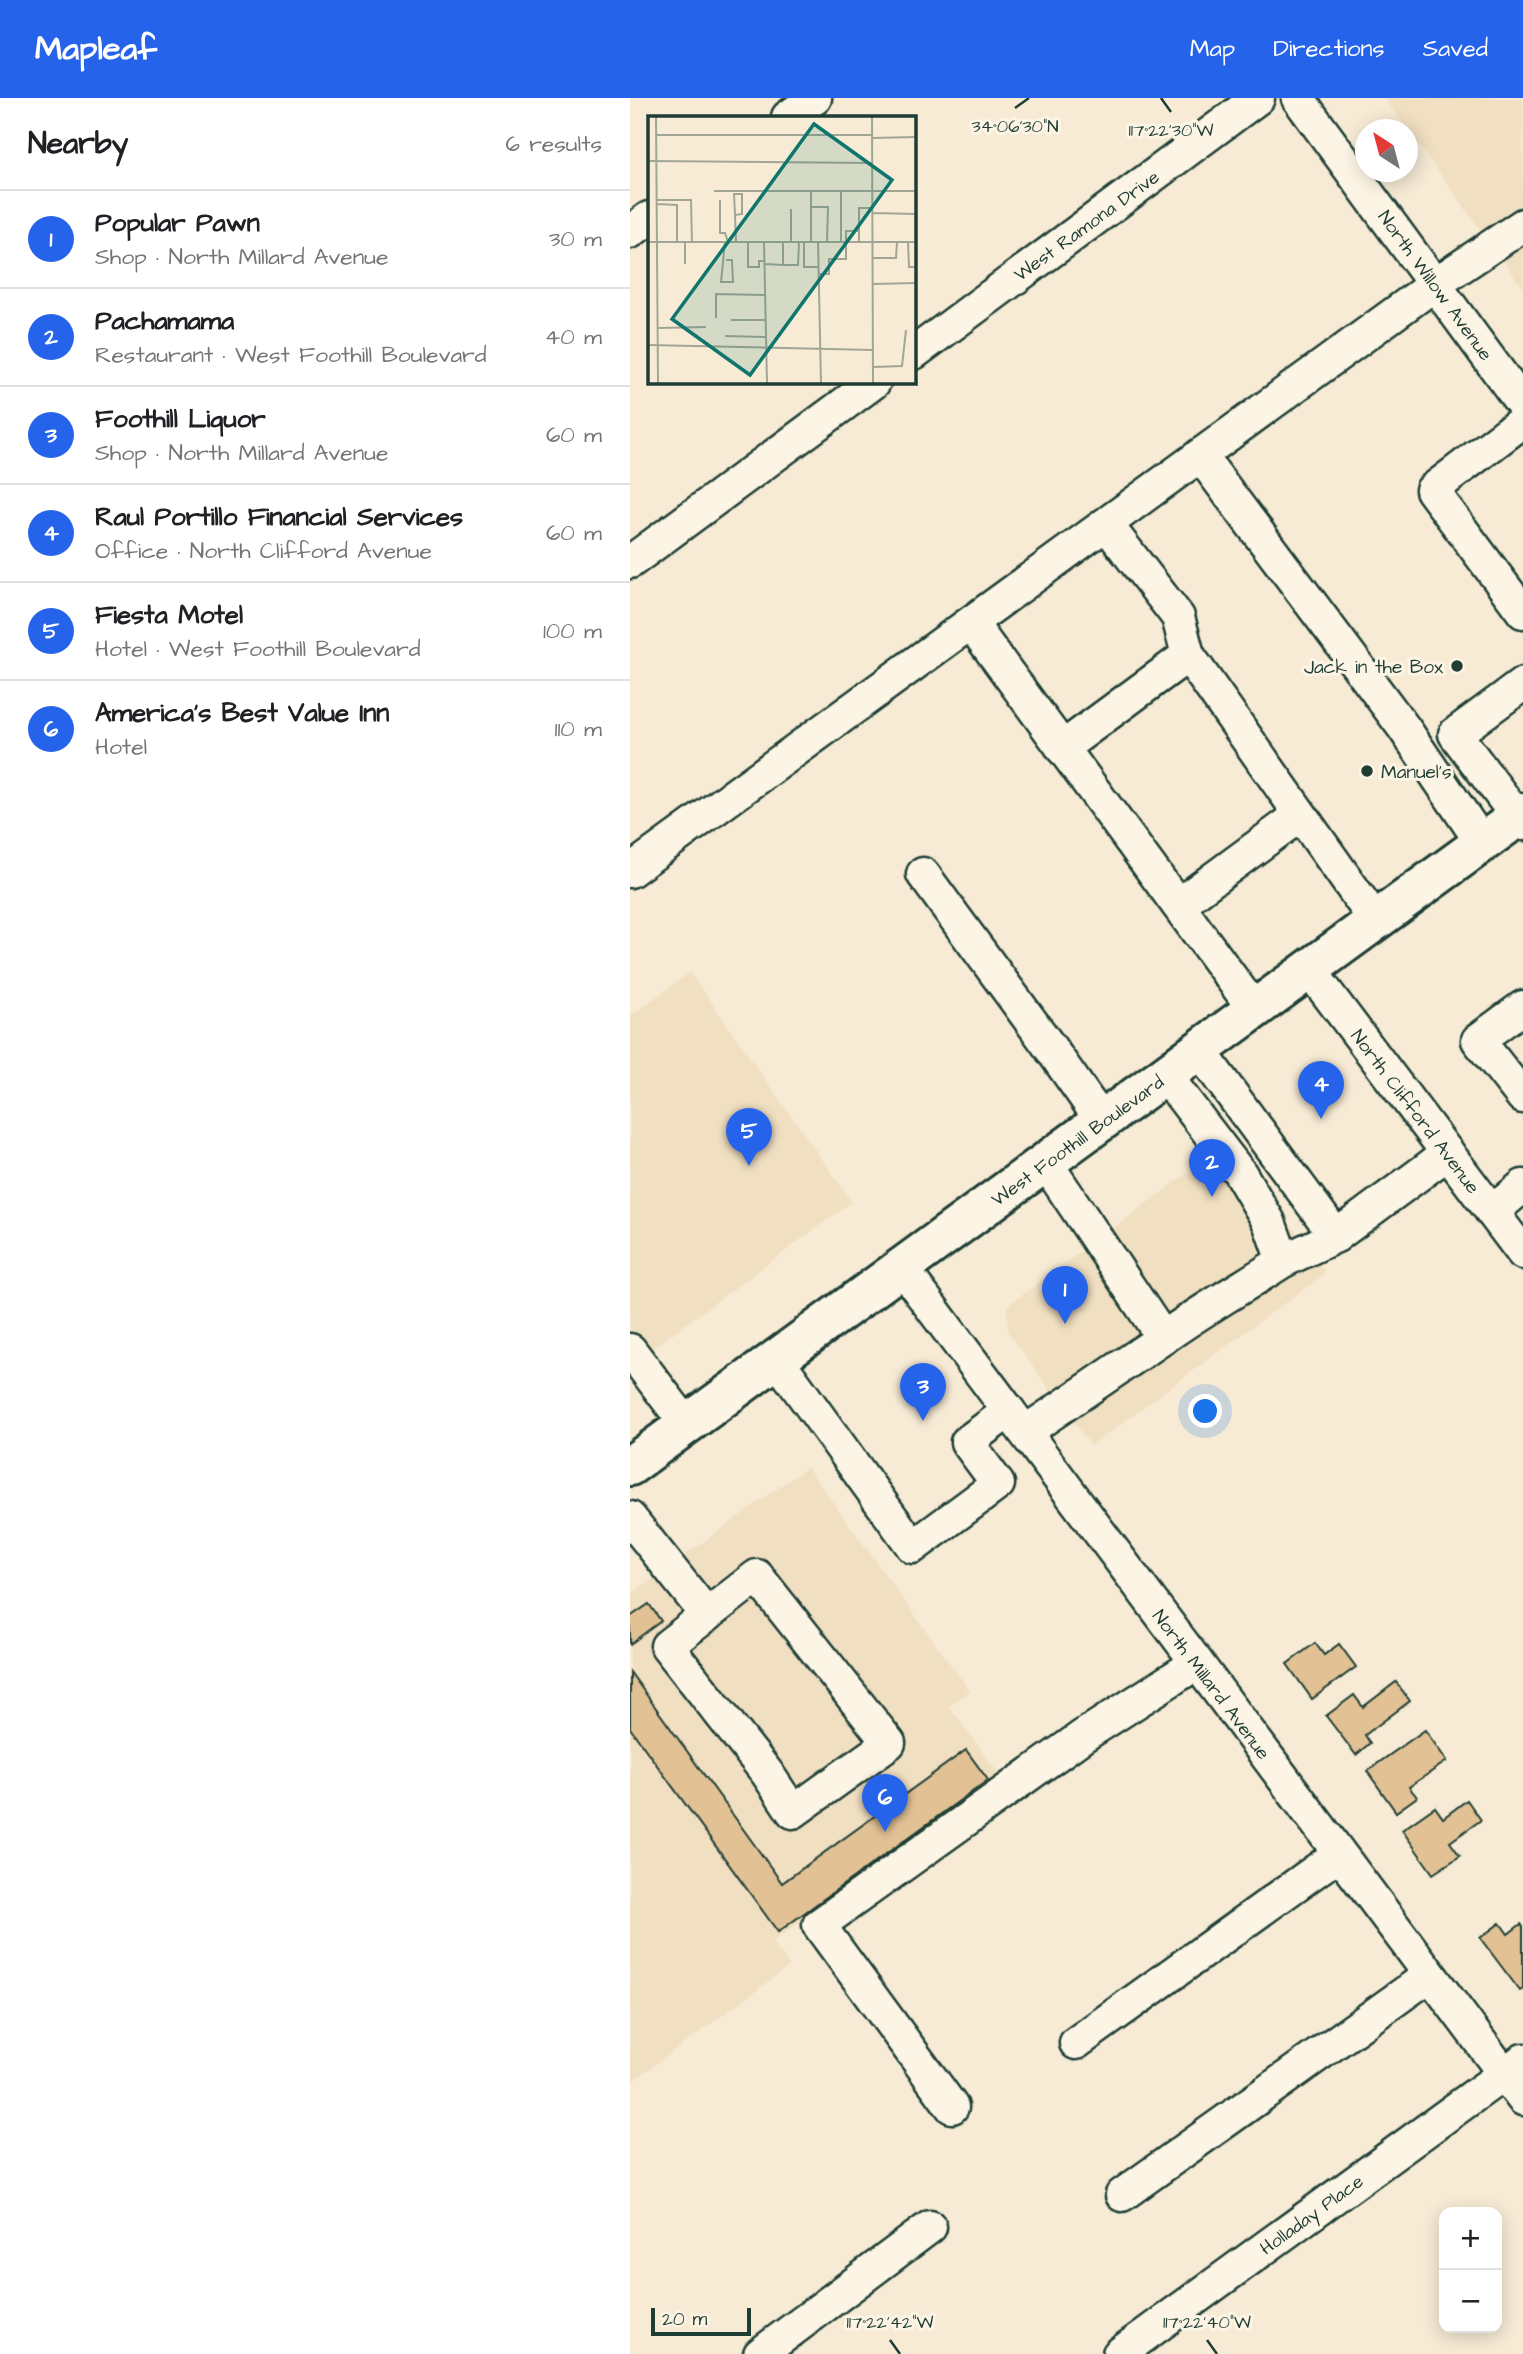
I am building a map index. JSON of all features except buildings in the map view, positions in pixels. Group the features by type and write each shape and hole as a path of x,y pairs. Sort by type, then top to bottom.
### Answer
{"main road":[{"name":"West Foothill Boulevard","path":"630,1466 1376,920 1521,818"}],"street":[{"path":"789,116 814,98"},
{"name":"West Ramona Drive","path":"915,352 1258,98"},
{"name":"North Willow Avenue","path":"1298,98 1523,405"},
{"path":"630,232 648,219"},
{"path":"630,871 1435,284 1523,225"},
{"path":"630,562 873,383"},
{"path":"1523,421 1432,490 1523,612"},
{"path":"1200,455 1404,729 1482,843"},
{"path":"1106,524 1178,617 1188,655 1376,920"},
{"path":"971,622 1254,1009"},
{"path":"1062,748 1188,655"},
{"path":"1521,818 1455,734 1523,684"},
{"path":"1178,905 1300,815"},
{"path":"923,874 1102,1121"},
{"name":"North Clifford Avenue","path":"1309,969 1523,1253"},
{"path":"1523,1007 1478,1040 1523,1097"},
{"path":"1199,1050 1336,1236"},
{"path":"1165,1075 1240,1173 1269,1222 1283,1261"},
{"path":"777,1359 913,1547 998,1484 967,1442 1017,1421 1163,1338 1200,1311 1283,1261 1336,1236 1448,1153"},
{"path":"1045,1163 1163,1338"},
{"path":"1492,1212 1523,1186"},
{"name":"North Millard Avenue","path":"902,1268 1430,1975 1513,2067 1523,2099"},
{"path":"630,1350 687,1425"},
{"path":"630,1518 707,1615"},
{"path":"757,1576 889,1743 793,1812 767,1773 667,1646 707,1615 757,1576"},
{"path":"952,2107 819,1925 1083,1735 1197,1663"},
{"path":"1076,2043 1339,1854"},
{"path":"1122,2195 1430,1975"},
{"name":"Holladay Place","path":"1119,2354 1513,2067"},
{"path":"760,2354 930,2227"}],"shaded area":[{"path":"1384,98 1523,98 1523,288 1418,144 1418,119 1400,119"},
{"path":"690,972 852,1202 630,1365 630,1016"},
{"path":"1230,1142 1326,1273 1091,1446 1008,1332 1007,1306"},
{"path":"807,1467 970,1691 949,1706 1001,1777 772,1942 790,1966 630,2083 630,1595"}],"place":[{"name":"Jack in the Box","path":"1457,666"},
{"name":"Manuel's","path":"1367,771"},
{"name":"Raul Portillo Financial Services","path":"1321,1119"},
{"name":"Fiesta Motel","path":"749,1166"},
{"name":"Pachamama","path":"1212,1197"},
{"name":"Popular Pawn","path":"1065,1324"},
{"name":"Foothill Liquor","path":"923,1421"},
{"name":"America's Best Value Inn","path":"885,1832"}]}
